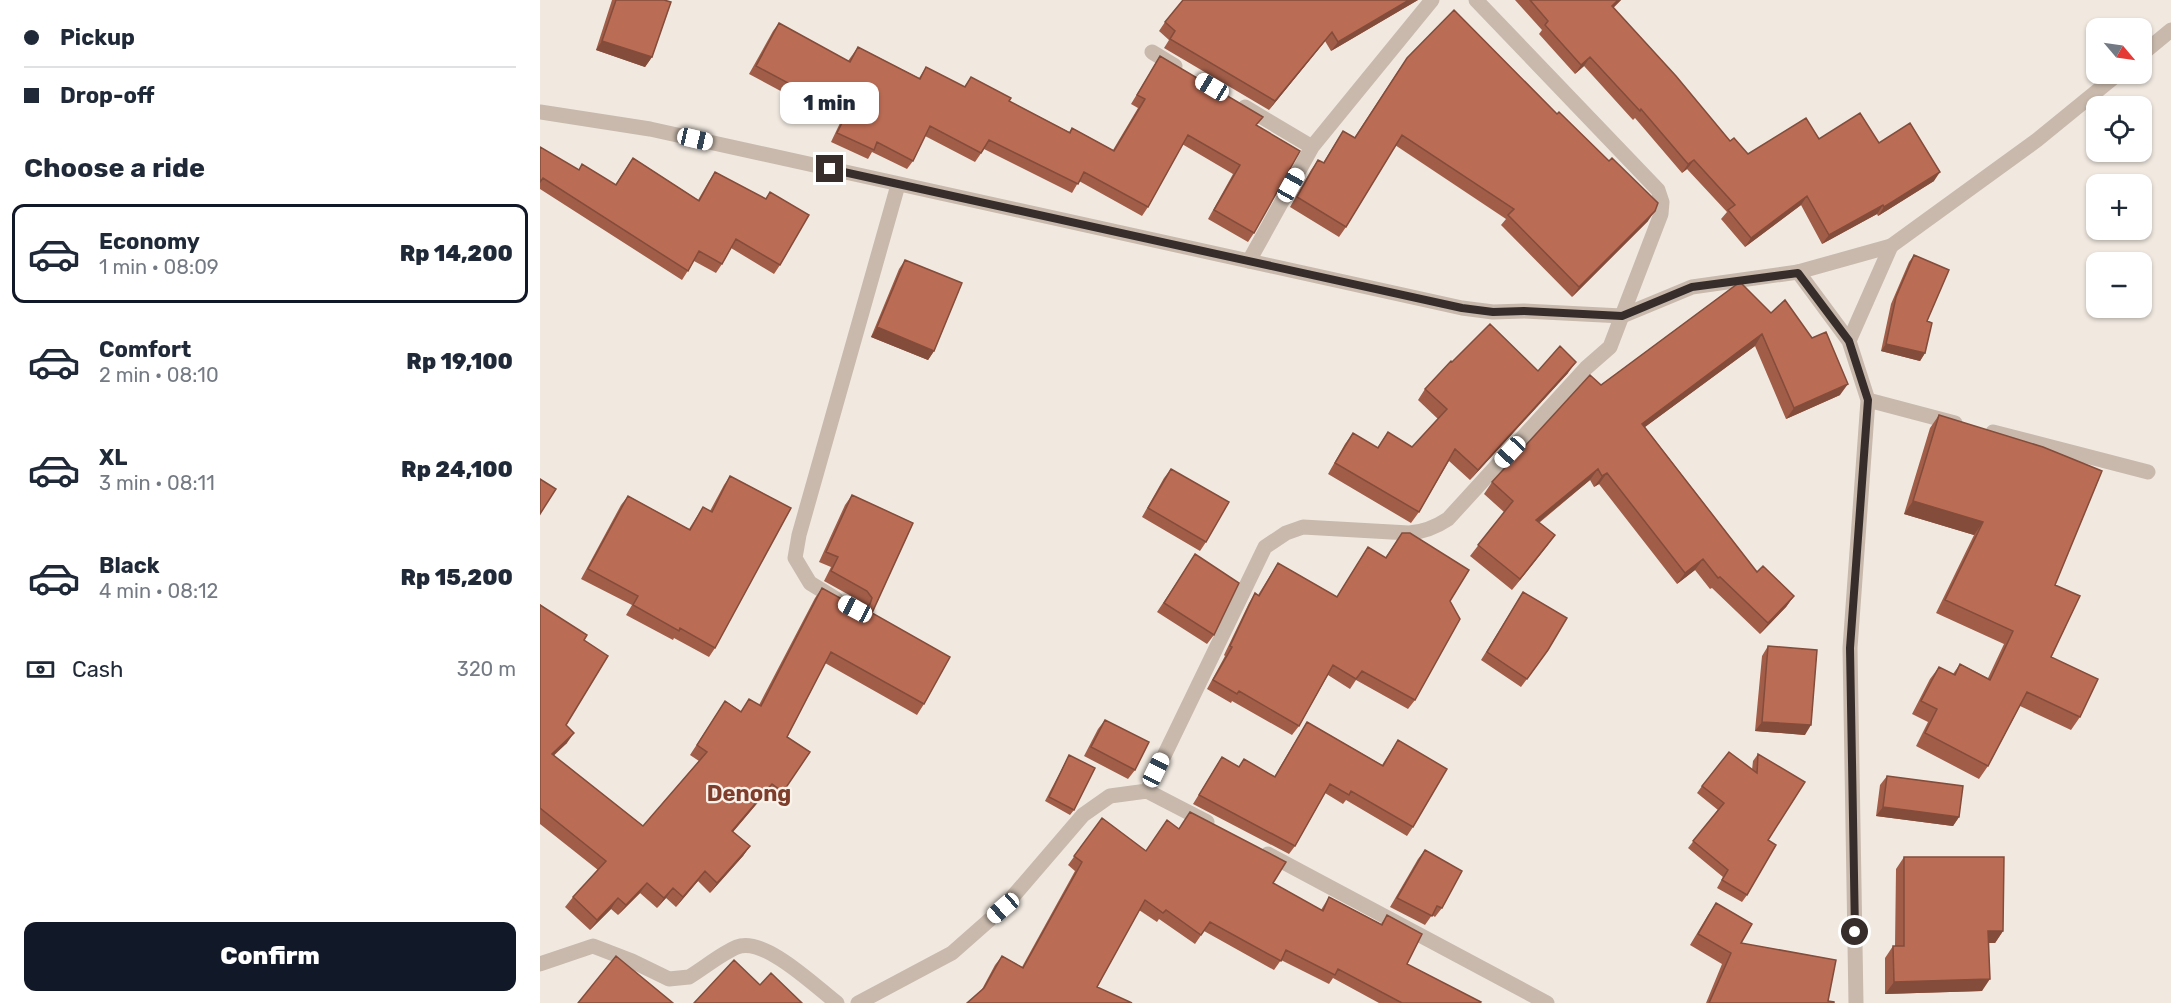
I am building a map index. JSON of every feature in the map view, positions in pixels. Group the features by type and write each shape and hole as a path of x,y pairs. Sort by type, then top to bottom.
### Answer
{"street":[{"path":"1249,261 1312,147 1432,0"},
{"path":"1147,790 1265,547 1286,533 1303,527 1409,533 1438,526 1448,519 1586,368 1610,347 1661,214 1662,202 1658,190 1476,0"},
{"path":"2152,46 2171,30"},
{"path":"1152,52 1192,75"},
{"path":"540,112 650,129 1462,308 1493,312 1524,311 1622,316 1692,287 1798,273 1891,246 2037,140 2106,84"},
{"path":"1232,99 1312,147"},
{"path":"845,603 815,587 801,570 795,558 799,535 898,185"},
{"path":"1849,341 1891,246"},
{"path":"1798,273 1849,341 1868,400 1850,648 1856,1003"},
{"path":"1868,400 2148,472"},
{"path":"858,1003 952,953 1003,908 1083,815 1110,796 1147,790 1219,828"},
{"path":"1250,844 1547,1003"},
{"path":"540,964 593,946 632,961 669,980 683,979 738,947 750,945 767,950 837,1003"}],"building":[{"path":"616,0 671,2 652,57 602,41"},
{"path":"1183,0 1409,0 1338,42 1332,32 1275,101 1170,39 1175,31 1165,22"},
{"path":"1530,0 1618,0 1612,6 1676,76 1730,141 1734,138 1748,154 1806,118 1819,139 1860,113 1879,143 1910,123 1940,172 1884,207 1883,205 1829,235 1807,196 1751,238 1728,210 1735,205 1694,160 1688,164 1641,109 1640,111 1590,57 1581,65 1545,25 1548,21"},
{"path":"1454,10 1557,114 1559,112 1609,161 1612,158 1658,203 1655,211 1579,287 1508,215 1514,209 1402,135 1346,227 1297,197 1318,160 1324,163 1343,131 1355,138 1407,58"},
{"path":"779,23 850,62 858,47 920,79 926,67 965,87 971,77 1011,98 1009,101 1070,133 1072,128 1114,151 1145,99 1137,95 1160,56 1263,117 1256,125 1300,151 1254,233 1214,210 1240,165 1188,135 1148,207 1084,172 1078,184 989,140 981,153 930,126 913,161 877,142 874,150 837,133 846,115 820,104 822,101 756,66"},
{"path":"540,147 579,170 582,164 616,185 633,158 699,201 715,172 766,199 770,192 809,215 780,265 736,239 722,264 699,251 688,271 543,178 540,182"},
{"path":"1914,255 1949,270 1927,321 1932,323 1925,353 1886,344 1896,297"},
{"path":"905,260 962,283 934,351 877,327"},
{"path":"1740,282 1771,313 1785,300 1812,338 1826,332 1848,384 1794,408 1762,334 1642,424 1757,572 1763,566 1794,596 1768,623 1720,577 1718,578 1703,559 1685,573 1607,473 1602,476 1598,469 1536,520 1555,535 1520,579 1478,545 1513,501 1492,482 1590,375 1601,385"},
{"path":"1490,324 1538,371 1560,346 1576,362 1478,470 1455,449 1419,512 1335,463 1353,433 1378,448 1388,432 1412,447 1447,409 1425,389"},
{"path":"1939,415 2043,447 2102,471 2055,585 2080,596 2051,657 2098,679 2080,717 2027,692 1988,766 1925,733 1937,709 1921,701 1939,667 1955,675 1960,664 1990,680 2013,631 1945,600 1983,522 1913,501"},
{"path":"1171,469 1229,502 1206,542 1148,508"},
{"path":"730,476 791,508 715,648 633,605 638,596 588,569 628,496 690,530 703,507 712,512"},
{"path":"540,479 556,489 540,514"},
{"path":"852,495 913,523 872,613 950,657 924,704 831,652 787,737 810,752 783,792 772,784 732,831 750,846 717,883 705,871 683,897 673,888 664,898 647,883 626,905 618,898 597,920 573,897 606,861 540,808 540,605 587,635 584,640 608,656 566,725 574,733 552,754 643,826 707,752 697,745 725,701 741,712 749,699 761,706 822,588 858,608 867,607 870,604 872,598 867,591 831,571 838,557 826,552"},
{"path":"1402,533 1410,533 1469,570 1450,601 1460,619 1415,700 1362,671 1356,679 1333,665 1299,726 1239,691 1237,694 1213,680 1232,647 1230,646 1255,593 1259,596 1278,563 1337,597 1368,547 1386,558"},
{"path":"1195,554 1239,583 1214,635 1164,603"},
{"path":"1523,592 1567,618 1527,679 1487,652"},
{"path":"1768,646 1817,650 1811,725 1762,722"},
{"path":"1105,720 1149,742 1135,770 1091,747"},
{"path":"1307,722 1383,766 1398,740 1447,769 1413,827 1351,791 1349,795 1330,784 1295,846 1199,795 1222,757 1239,767 1244,759 1275,777"},
{"path":"1729,752 1757,773 1758,754 1805,782 1768,840 1776,845 1747,895 1722,880 1728,870 1693,841 1724,803 1702,786"},
{"path":"1069,755 1095,768 1074,810 1049,797"},
{"path":"1887,776 1963,786 1959,817 1883,807"},
{"path":"1190,812 1286,862 1273,883 1323,911 1329,897 1382,925 1387,915 1422,934 1407,964 1481,1002 1402,1003 1338,969 1335,975 1286,950 1281,961 1210,922 1201,935 1166,910 1163,913 1145,900 1097,987 1132,1003 967,1003 984,988 1002,956 1023,968 1082,862 1074,856 1102,818 1146,851 1167,820 1179,829"},
{"path":"1425,850 1462,871 1442,908 1437,906 1432,916 1397,898"},
{"path":"1904,857 2004,857 2003,931 1988,931 1990,979 1894,982 1893,946 1904,946"},
{"path":"1716,903 1752,924 1741,943 1836,960 1828,1001 1834,1003 1709,1003 1731,953 1698,934"},
{"path":"616,956 673,1003 578,1003"},
{"path":"734,960 760,985 771,973 802,1003 694,1003"}],"district":[{"name":"Denong","path":"749,793"}],"route":[{"path":"830,169 1462,308 1493,312 1524,311 1622,316 1692,287 1798,273 1849,341 1868,400 1850,648 1855,932"}]}
